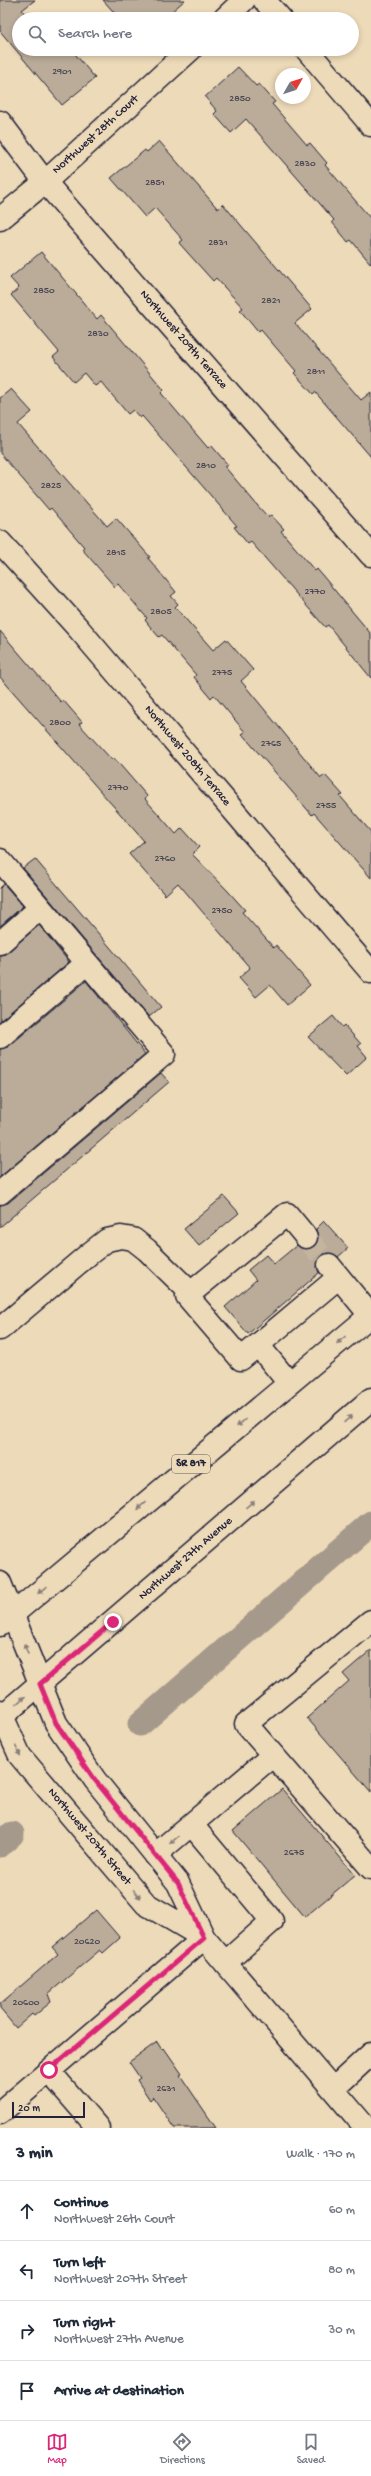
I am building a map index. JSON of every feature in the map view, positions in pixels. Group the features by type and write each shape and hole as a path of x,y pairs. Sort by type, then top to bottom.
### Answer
{"street":[{"path":"231,12 244,0"},
{"path":"264,0 275,12"},
{"name":"Northwest 28th Court","path":"0,219 45,182 183,56"},
{"path":"312,56 371,125"},
{"name":"Northwest 209th Terrace","path":"0,122 45,182 371,555"},
{"name":"Northwest 208th Terrace","path":"0,542 78,628 371,972"},
{"path":"0,1193 164,1054 40,908 1,865"},
{"path":"0,942 40,908"},
{"path":"0,1037 87,963"},
{"path":"306,1237 287,1214 188,1296 241,1359 258,1345 334,1271 371,1315"},
{"path":"0,1329 107,1240 121,1237 133,1239 191,1293"},
{"name":"SR 817","path":"6,1620 371,1315"},
{"path":"258,1345 289,1383"},
{"name":"Northwest 27th Avenue","path":"1,1715 40,1684 371,1400"},
{"name":"Northwest 207th Street","path":"0,1583 6,1620 40,1684 56,1723 95,1780 178,1883 204,1938 366,2128"},
{"path":"371,1621 246,1724 272,1756 371,1868"},
{"name":"Northwest 207th Street","path":"1,1715 20,1756 146,1904 204,1938"},
{"path":"155,1855 272,1756"},
{"path":"192,1824 272,1921 225,1963"},
{"path":"0,2113 204,1938"},
{"path":"333,2090 371,2054"},
{"path":"49,2070 98,2128"}],"building":[{"path":"0,0 35,0 22,10 24,12 12,12 12,45 0,31"},
{"path":"103,0 185,0 171,12 114,12"},
{"path":"21,56 77,56 95,78 62,105"},
{"path":"238,67 256,86 259,84 275,102 272,104 307,145 310,143 327,163 325,165 371,219 371,264 351,240 348,242 332,222 334,220 246,119 231,133 214,114 217,111 205,97"},
{"path":"159,141 218,209 223,204 312,309 295,323 361,400 371,392 371,457 315,392 313,394 294,373 296,371 261,330 258,332 240,310 243,308 216,278 213,281 179,243 183,240 155,208 145,217 111,178 145,150 147,152"},
{"path":"41,252 97,319 101,315 164,390 161,393 208,448 211,445 228,465 225,467 257,505 268,517 271,515 284,529 281,531 315,571 317,569 371,634 371,678 328,625 325,627 251,542 248,544 234,527 237,526 142,416 140,418 133,410 128,414 101,382 95,386 84,373 74,382 53,357 59,352 11,295 19,288 10,278"},
{"path":"11,389 32,412 18,424 107,526 116,518 150,557 148,558 176,592 171,596 178,604 175,607 213,650 226,639 253,670 241,681 321,778 325,775 343,795 340,796 371,832 371,878 314,813 312,815 242,734 245,732 214,695 211,698 194,677 196,675 162,635 159,637 145,620 147,618 118,584 115,587 82,549 84,547 51,508 49,510 0,453 0,398"},
{"path":"0,631 61,702 63,700 82,722 79,724 112,760 114,758 147,796 145,799 176,834 182,828 199,847 192,854 245,910 242,912 274,948 276,945 310,985 287,1005 270,985 256,997 239,978 250,968 178,883 165,895 129,854 144,841 0,677"},
{"path":"35,859 161,1007 149,1017 23,868"},
{"path":"4,884 23,906 0,926 0,888"},
{"path":"39,925 69,962 0,1021 0,955 8,952"},
{"path":"86,981 145,1054 0,1177 0,1049 8,1047"},
{"path":"333,1016 342,1027 344,1025 361,1044 358,1046 367,1057 346,1076 308,1037"},
{"path":"161,1073 169,1082 0,1227 0,1205 8,1203"},
{"path":"224,1196 239,1213 199,1246 184,1229"},
{"path":"324,1221 348,1248 338,1257 327,1253 321,1256 317,1267 319,1273 248,1334 225,1307 256,1280 248,1270 266,1255 274,1264 297,1245 302,1249 314,1247 318,1241 316,1229"},
{"path":"371,1650 371,1792 307,1718 349,1681 343,1674"},
{"path":"282,1789 355,1875 305,1917 233,1831"},
{"path":"96,1910 120,1938 103,1953 100,1950 48,1994 51,2002 34,2016 32,2014 16,2028 0,2009 0,2004 58,1954 52,1947"},
{"path":"157,2042 162,2050 164,2048 182,2074 180,2075 216,2128 174,2128 153,2097 150,2100 137,2080 140,2078 129,2062"}],"waterway":[{"path":"140,1724 371,1523"},
{"path":"0,1845 12,1834"}],"tunnel":[{"path":"306,1237 329,1265"}],"route":[{"path":"49,2070 204,1938 178,1883 95,1780 56,1723 40,1684 113,1622"}]}
